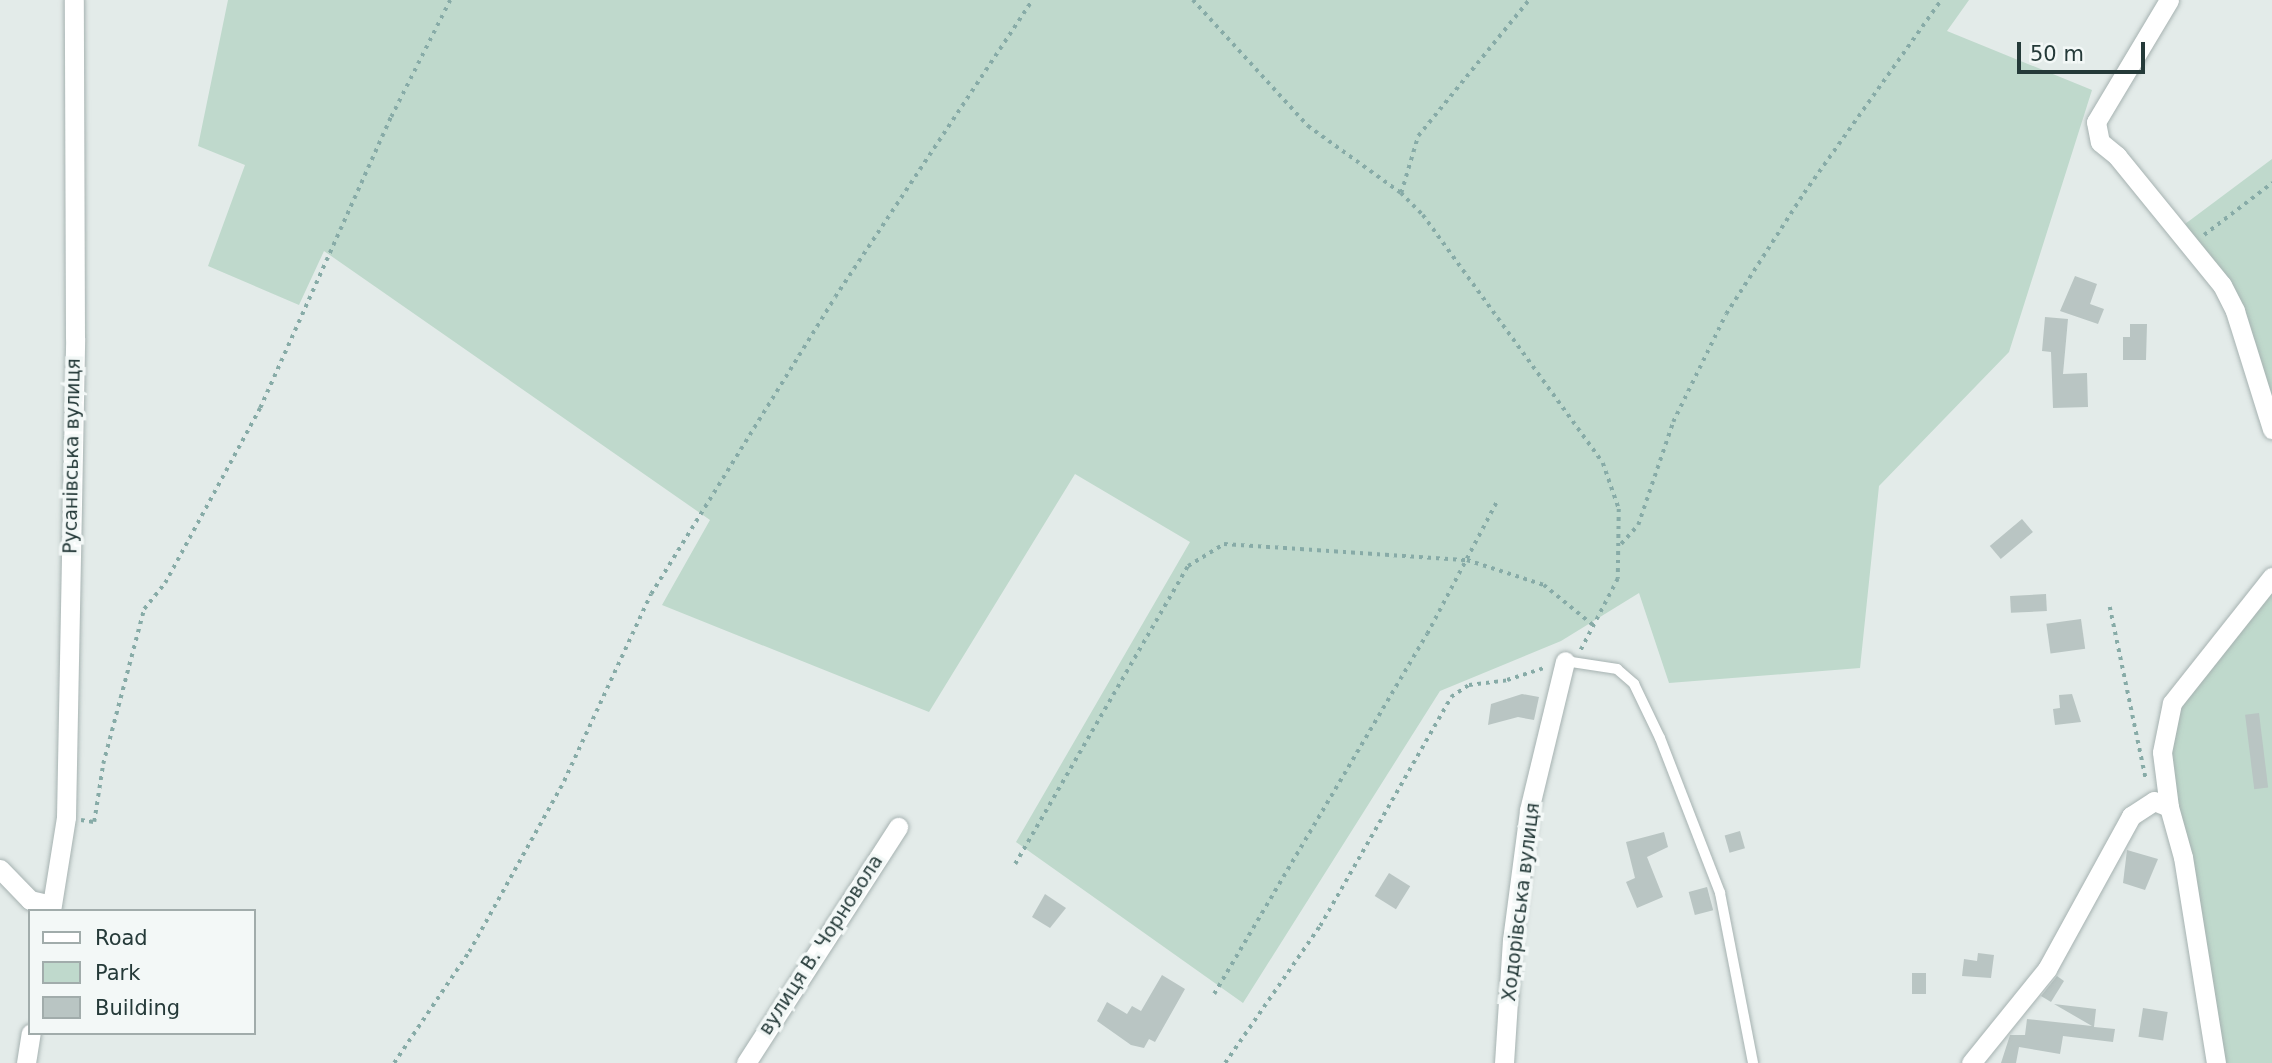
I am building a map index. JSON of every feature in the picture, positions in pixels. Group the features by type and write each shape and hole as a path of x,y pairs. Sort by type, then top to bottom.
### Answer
{"street":[{"name":"Русанівська вулиця","path":"51,908 65,817 75,338 74,0"},
{"path":"2169,0 2096,122 2100,142 2117,156 2222,285 2235,311 2272,429"},
{"path":"2216,1063 2183,857 2162,804 2162,752 2172,704 2272,577"},
{"name":"Ходорівська вулиця","path":"1504,1063 1512,940 1529,810 1565,661"},
{"path":"1971,1063 2047,969 2132,816 2162,804"},
{"name":"вулиця В. Чорновола","path":"747,1063 898,827"},
{"path":"0,869 30,900 51,908"},
{"path":"26,1063 31,1035"}],"lane":[{"path":"1565,661 1617,669 1634,684 1665,748 1720,893 1752,1063"}],"path":[{"path":"65,817 94,822 103,764 144,609 165,583 260,408 391,117 450,0"},
{"path":"394,1063 469,952 564,781 651,594 835,297 1032,0"},
{"path":"1193,0 1308,126 1401,193 1423,215 1503,320 1603,463 1619,509 1621,544 1618,579 1579,652 1565,661 1507,680 1469,685 1451,697 1320,926 1225,1063"},
{"path":"1401,193 1418,136 1530,0"},
{"path":"1621,544 1638,525 1673,422 1726,314 1804,193 1941,0"},
{"path":"2190,247 2272,183"},
{"path":"1214,994 1427,634 1497,501"},
{"path":"1015,864 1188,566 1224,544 1466,560 1544,585 1594,625"},
{"path":"2110,607 2162,804"}],"green space":[{"path":"228,0 1969,0 1947,31 2092,90 2009,352 1879,486 1860,668 1669,683 1639,593 1561,641 1440,691 1243,1003 1016,842 1190,542 1075,474 929,712 662,605 710,520 324,251 299,305 208,266 245,165 198,146"},
{"path":"2272,159 2272,416 2204,250 2185,224"},
{"path":"2272,593 2272,1063 2220,1063 2168,742 2183,700"}],"building":[{"path":"2075,276 2097,284 2090,304 2104,309 2098,324 2060,311"},
{"path":"2045,317 2068,319 2063,374 2087,373 2088,407 2053,408 2051,352 2042,351"},
{"path":"2130,324 2147,324 2146,360 2123,360 2123,337 2130,337"},
{"path":"2022,519 2033,532 2001,559 1990,546"},
{"path":"2046,594 2047,611 2011,613 2010,596"},
{"path":"2081,619 2085,649 2051,654 2046,624"},
{"path":"1522,694 1539,697 1534,720 1518,717 1488,725 1491,704"},
{"path":"2072,694 2081,722 2055,725 2053,709 2060,708 2059,695"},
{"path":"2259,713 2268,787 2254,789 2245,715"},
{"path":"1740,831 1745,848 1730,853 1725,835"},
{"path":"1664,832 1668,847 1647,857 1663,897 1637,908 1626,882 1635,878 1626,842"},
{"path":"2127,850 2158,859 2145,890 2123,883"},
{"path":"1389,873 1410,886 1396,909 1375,896"},
{"path":"1707,887 1713,910 1695,915 1689,892"},
{"path":"1045,894 1066,908 1050,928 1032,917"},
{"path":"1978,953 1994,955 1991,978 1962,976 1964,959 1977,961"},
{"path":"1912,973 1926,973 1926,994 1912,994"},
{"path":"1162,975 1185,989 1155,1042 1149,1039 1144,1048 1131,1045 1097,1021 1107,1002 1127,1014 1132,1006 1141,1011"},
{"path":"2057,976 2064,981 2051,1002 2041,996"},
{"path":"2054,1004 2096,1009 2094,1027 2115,1029 2113,1042 2063,1036 2060,1054 2019,1047 2016,1063 2001,1063 2010,1035 2025,1035 2027,1019 2092,1026"},
{"path":"2143,1008 2168,1012 2163,1041 2138,1037"}]}
